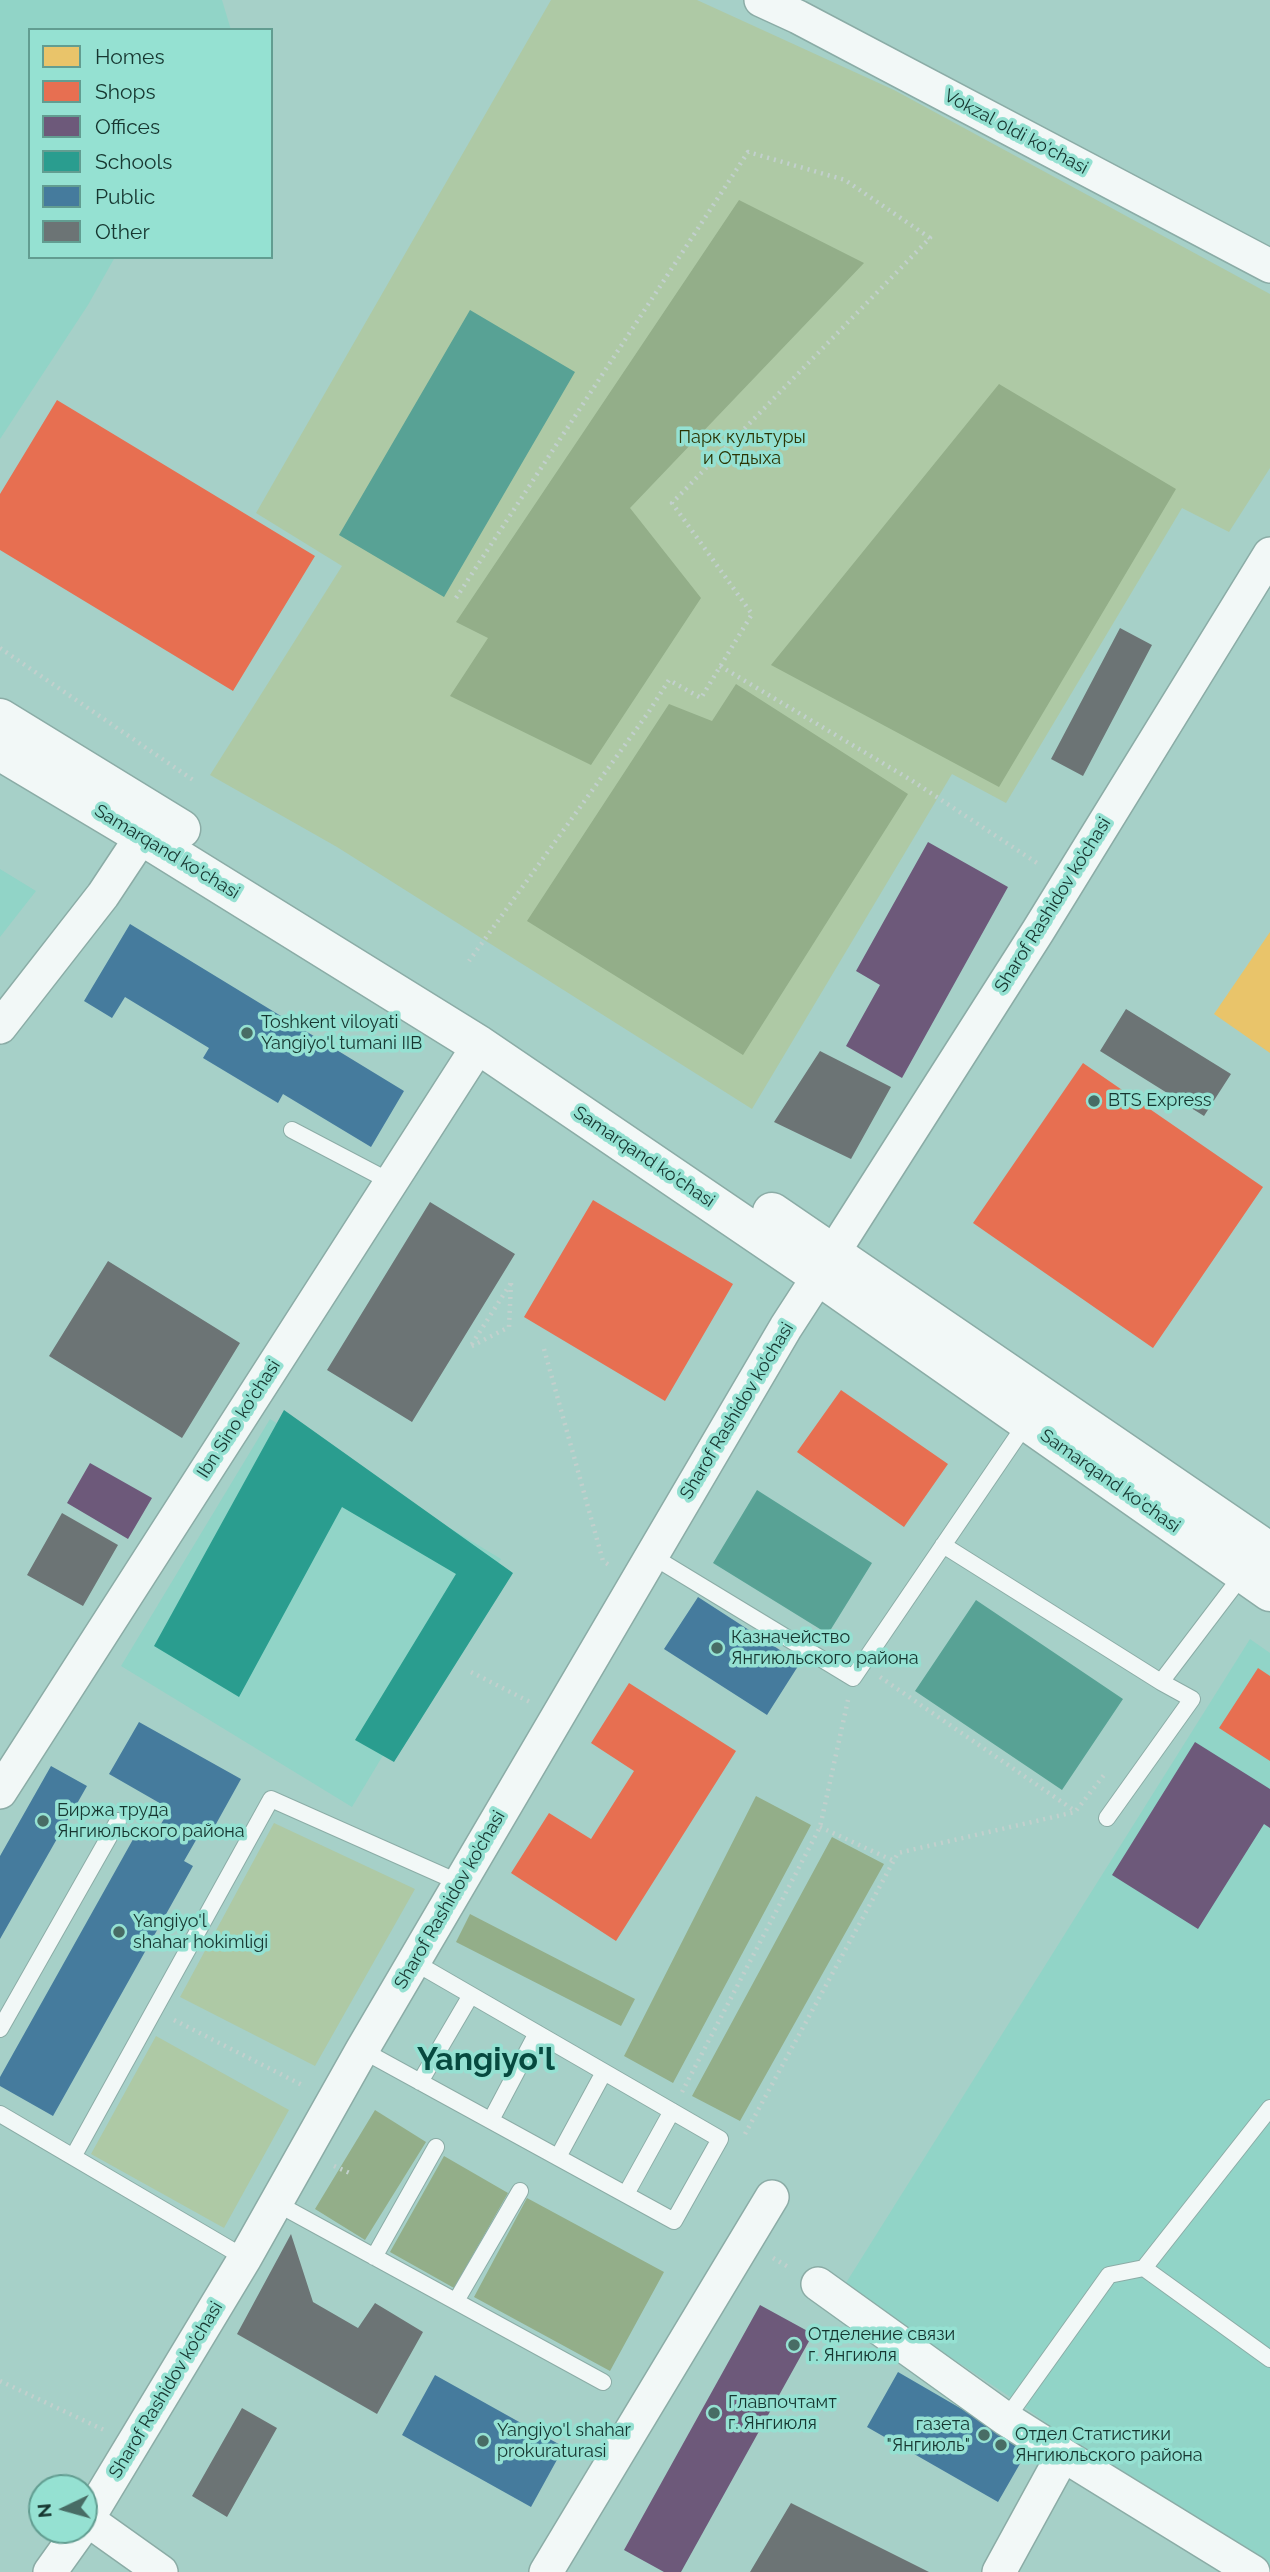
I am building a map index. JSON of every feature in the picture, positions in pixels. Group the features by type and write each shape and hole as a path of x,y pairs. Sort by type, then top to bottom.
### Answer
{"main road":[{"name":"Samarqand ko'chasi","path":"0,719 149,825 479,1045 826,1264 1027,1422 1261,1573"},
{"name":"Samarqand ko'chasi","path":"0,751 149,825 480,1019 1261,1573"}],"street":[{"name":"Vokzal oldi ko'chasi","path":"761,0 1270,266"},
{"name":"Sharof Rashidov ko’chasi","path":"98,2502 245,2258 362,2050 826,1264 1067,883 1270,554"},
{"path":"0,1027 103,895 149,825"},
{"name":"Ibn Sino ko'chasi","path":"0,1792 479,1045"},
{"path":"546,2572 772,2197"},
{"path":"818,2284 1006,2419 1253,2572"},
{"path":"999,2572 1063,2455"},
{"path":"98,2534 161,2572"},
{"name":"Sharof Rashidov ko’chasi","path":"50,2572 70,2544"}],"lane":[{"path":"292,1130 391,1182"},
{"path":"652,1556 853,1678 1027,1422"},
{"path":"943,1545 1192,1699 1107,1818"},
{"path":"1161,1682 1261,1573"},
{"path":"74,2157 271,1799 460,1883"},
{"path":"0,2029 118,1821"},
{"path":"362,2050 674,2221 720,2139 414,1962"},
{"path":"420,2082 471,1995"},
{"path":"491,2120 537,2033"},
{"path":"558,2157 604,2072"},
{"path":"1006,2419 1109,2275 1144,2267 1270,2108"},
{"path":"626,2194 672,2111"},
{"path":"0,2114 245,2258"},
{"path":"374,2257 436,2147"},
{"path":"456,2301 520,2191"},
{"path":"276,2203 603,2382"},
{"path":"1144,2267 1270,2359"}],"path":[{"path":"456,598 748,152 845,180 930,238 672,503 752,614 701,698 668,680 469,961"},
{"path":"0,648 196,782"},
{"path":"720,666 911,780 1067,883"},
{"path":"511,1283 509,1327 470,1347 511,1283"},
{"path":"544,1349 603,1561"},
{"path":"862,1664 1075,1812"},
{"path":"471,1672 558,1716"},
{"path":"672,2111 820,1827 853,1678"},
{"path":"741,2141 898,1853 1075,1812 1108,1770"},
{"path":"820,1827 894,1861"},
{"path":"168,2017 333,2100"},
{"path":"745,2242 818,2284"},
{"path":"0,2381 133,2444"}],"shaded area":[{"path":"0,0 222,0 230,28 28,28 28,259 114,259 88,305 0,439"},
{"path":"739,200 864,263 630,508 701,598 591,765 450,696 488,638 456,622"},
{"path":"470,310 575,372 444,597 339,535"},
{"path":"999,384 1176,489 999,787 771,665"},
{"path":"736,684 908,794 743,1055 527,921 669,704 712,721"},
{"path":"0,869 36,891 0,937"},
{"path":"270,1419 501,1559 352,1807 121,1666"},
{"path":"757,1490 872,1563 828,1634 713,1563"},
{"path":"976,1600 1123,1699 1062,1790 915,1691"},
{"path":"1250,1639 1270,1653 1270,2572 1248,2572 1019,2403 844,2286"},
{"path":"756,1796 811,1825 673,2083 624,2056"},
{"path":"832,1837 884,1864 740,2121 692,2096"},
{"path":"470,1914 635,1999 621,2026 456,1942"},
{"path":"375,2110 426,2142 365,2240 315,2209"},
{"path":"444,2156 508,2193 454,2288 390,2252"},
{"path":"527,2198 664,2272 610,2371 474,2297"}],"green space":[{"name":"Парк культуры и Отдыха","path":"551,0 697,0 894,90 1270,294 1270,468 1229,532 1182,508 1006,803 952,774 752,1109 337,847 210,775 342,566 256,513"},
{"path":"274,1823 415,1889 315,2066 180,1997"},
{"path":"156,2036 289,2110 224,2228 91,2154"}],"building: Homes":[{"path":"1270,932 1270,1053 1214,1014"}],"building: Shops":[{"path":"57,400 315,556 233,691 0,550 0,494"},
{"path":"1083,1063 1263,1187 1153,1348 973,1223"},
{"path":"593,1200 733,1284 665,1401 524,1317"},
{"path":"841,1390 948,1464 904,1527 797,1452"},
{"path":"1258,1668 1270,1676 1270,1761 1219,1728"},
{"path":"629,1683 736,1751 616,1941 511,1873 549,1813 591,1839 634,1771 591,1743"}],"building: Offices":[{"path":"928,842 1008,887 902,1078 846,1046 880,985 856,971"},
{"path":"90,1463 152,1498 128,1539 67,1503"},
{"path":"1195,1742 1270,1789 1270,1828 1264,1824 1198,1929 1112,1875"},
{"path":"760,2305 813,2334 681,2572 664,2572 624,2550"}],"building: Schools":[{"path":"284,1410 513,1573 394,1762 355,1740 456,1574 342,1507 239,1697 154,1646"}],"building: Public":[{"name":"Toshkent viloyati Yangiyo'l tumani IIB","path":"130,924 404,1091 371,1147 283,1094 278,1103 203,1058 209,1048 125,997 112,1018 84,1001"},
{"path":"698,1597 800,1663 767,1715 664,1649"},
{"name":"Yangiyo'l shahar hokimligi","path":"139,1722 241,1779 211,1833 203,1828 184,1861 193,1866 53,2116 0,2086 0,2077 136,1834 150,1842 170,1809 109,1774"},
{"name":"Биржа труда Янгиюльского района","path":"51,1766 87,1786 0,1939 0,1856"},
{"path":"898,2372 1029,2448 998,2502 867,2427"},
{"name":"Yangiyo'l shahar prokuraturasi","path":"435,2375 564,2447 531,2507 402,2435"}],"building: Other":[{"path":"1120,628 1152,645 1083,776 1051,759"},
{"path":"1126,1009 1231,1074 1204,1116 1100,1051"},
{"path":"820,1051 891,1087 851,1159 774,1122"},
{"path":"430,1202 515,1254 412,1422 327,1370"},
{"path":"108,1261 240,1343 182,1438 49,1356"},
{"path":"62,1513 118,1545 83,1606 27,1575"},
{"path":"291,2234 313,2302 358,2328 375,2303 423,2332 377,2414 237,2334"},
{"path":"242,2408 277,2428 227,2517 192,2496"},
{"path":"791,2503 929,2572 750,2572"}],"place":[{"name":"Toshkent viloyati Yangiyo'l tumani IIB","path":"247,1033"},
{"name":"BTS Express","path":"1094,1101"},
{"name":"Казначейство Янгиюльского района","path":"717,1648"},
{"name":"Биржа труда Янгиюльского района","path":"43,1821"},
{"name":"Yangiyo'l shahar hokimligi","path":"119,1932"},
{"name":"Отделение связи г. Янгиюля","path":"794,2345"},
{"name":"Главпочтамт г. Янгиюля","path":"714,2413"},
{"name":"газета \"Янгиюль\"","path":"984,2435"},
{"name":"Yangiyo'l shahar prokuraturasi","path":"483,2441"},
{"name":"Отдел Статистики Янгиюльского района","path":"1001,2445"}],"district":[{"name":"Yangiyo'l","path":"486,2060"}]}
